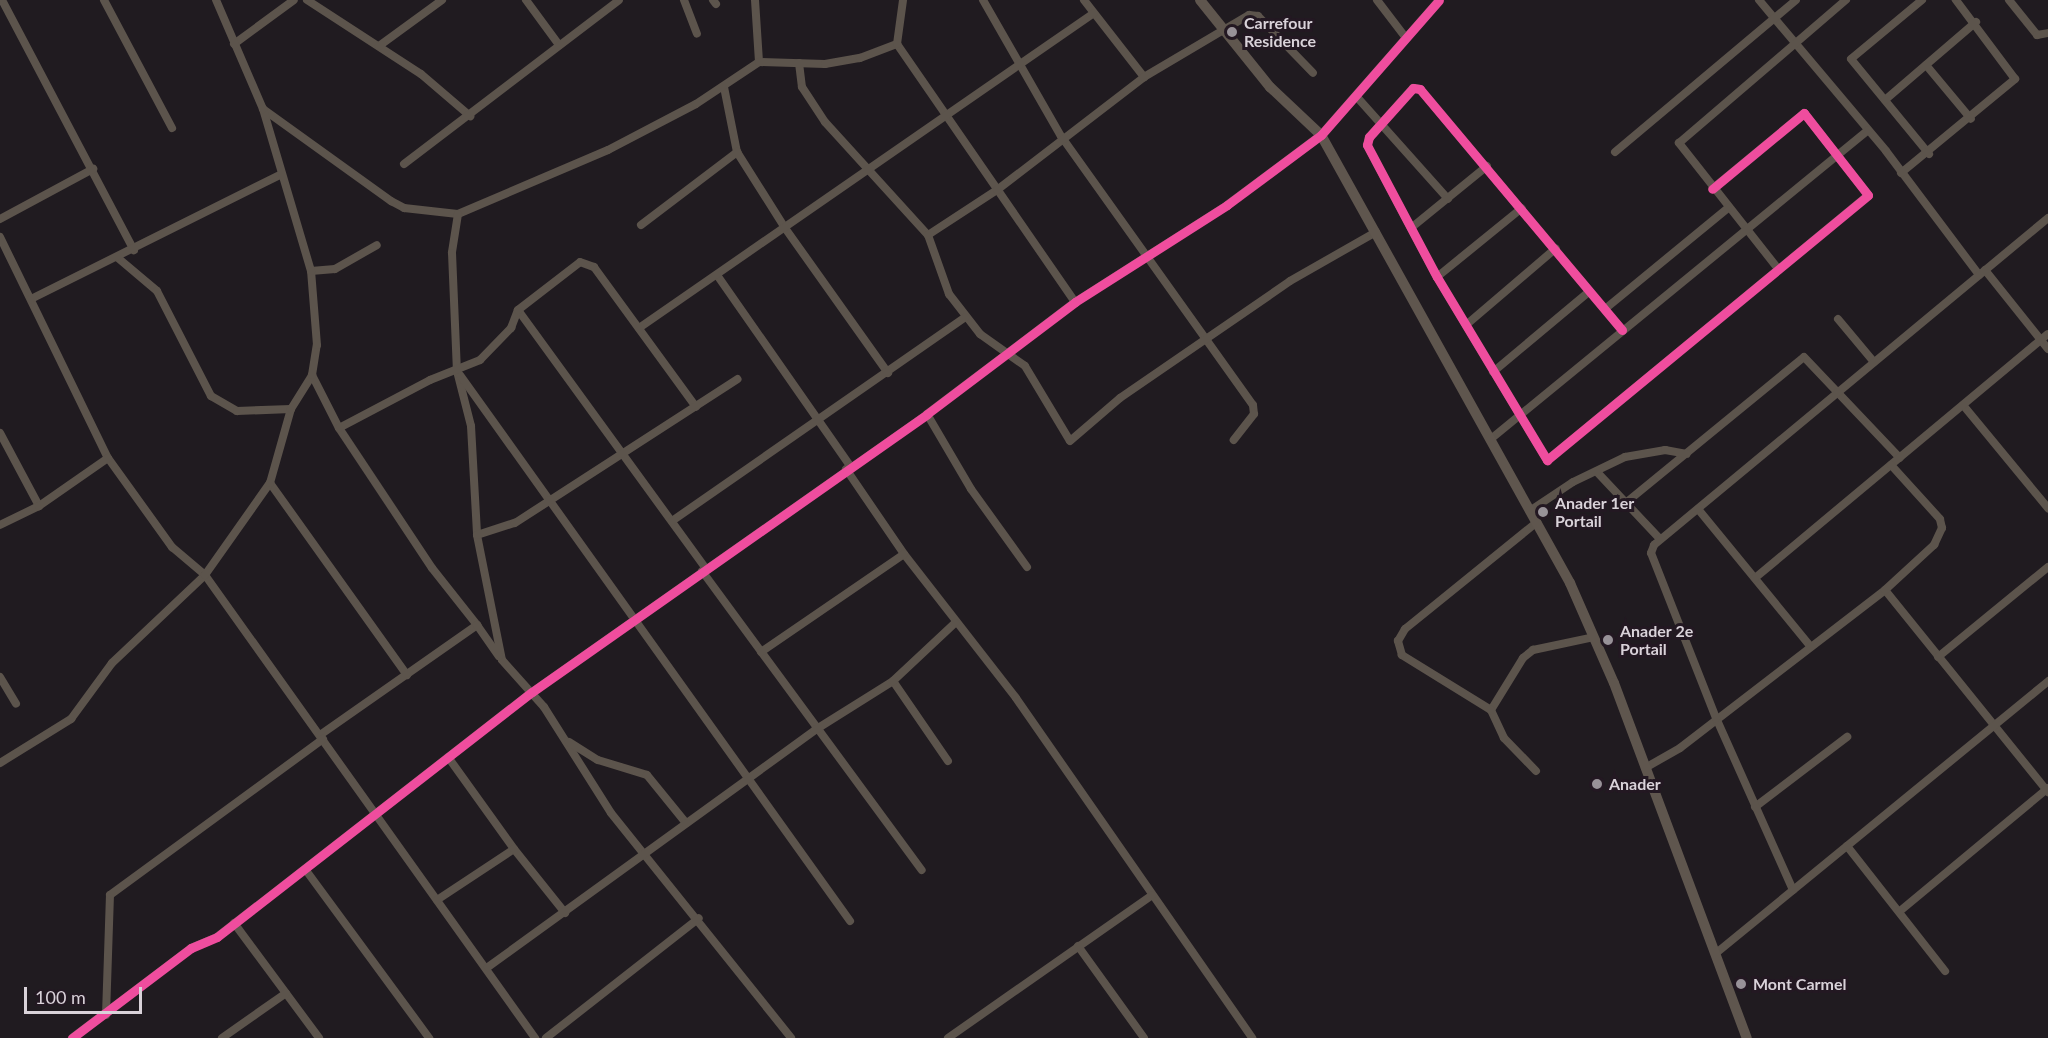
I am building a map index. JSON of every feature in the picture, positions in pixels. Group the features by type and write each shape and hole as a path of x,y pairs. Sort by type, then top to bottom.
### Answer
{"street":[{"path":"3,0 134,250"},
{"path":"104,0 172,128"},
{"path":"0,763 71,718 112,663 205,575 270,483 291,410 312,375 317,345 311,271 263,109 216,0"},
{"path":"234,44 294,0"},
{"path":"307,0 380,46 470,116"},
{"path":"380,46 442,0"},
{"path":"526,0 559,45"},
{"path":"404,164 470,116 619,0"},
{"path":"684,0 698,34"},
{"path":"755,0 759,62"},
{"path":"903,0 897,44 1075,302"},
{"path":"983,0 1061,136 1149,254 1253,405 1254,414 1234,440"},
{"path":"1084,0 1144,77"},
{"path":"1200,0 1270,87 1321,135 1531,510 1594,637 1747,1038"},
{"path":"1377,0 1406,38"},
{"path":"72,1038 106,1015 191,948 217,938 532,692 703,569 927,414 1075,302 1227,205 1321,135 1439,0"},
{"path":"1758,0 1869,130 1982,273 2048,350"},
{"path":"1615,152 1796,0"},
{"path":"1779,270 1679,148 1681,138 1846,0"},
{"path":"1922,0 1851,59 1929,154"},
{"path":"1901,173 1929,154 2015,79 1976,22 1956,0"},
{"path":"2009,0 2037,35 2048,33"},
{"path":"639,327 870,171 1094,13"},
{"path":"928,235 997,190 1061,136 1144,77 1253,13 1313,73"},
{"path":"1885,100 1976,22"},
{"path":"263,109 392,201 413,210 458,214 608,150 724,87 759,62 799,63 860,58 897,44"},
{"path":"799,63 802,87 825,122 928,235 949,294 965,317 1024,366 1070,441 1120,398 1209,341 1290,281 1376,232"},
{"path":"1926,65 1971,118"},
{"path":"724,87 737,152 785,228 888,372"},
{"path":"1622,330 1522,207 1417,87 1383,122 1367,145 1437,277 1518,418 1543,457 1552,459 1868,198 1838,155 1804,113 1712,189"},
{"path":"1356,96 1383,122 1448,199"},
{"path":"1492,438 1869,130"},
{"path":"641,225 737,152"},
{"path":"1411,228 1487,166"},
{"path":"0,219 93,169"},
{"path":"31,299 118,258 282,174"},
{"path":"1437,277 1522,207"},
{"path":"1605,309 1728,208"},
{"path":"458,214 452,253 457,371 471,426 477,535 502,660"},
{"path":"1793,890 1716,718 1651,553 1659,538 1698,509 2048,218"},
{"path":"0,237 108,458 172,547 205,575 437,900 488,967 535,1038"},
{"path":"311,271 335,269 377,245"},
{"path":"1466,325 1556,248"},
{"path":"118,258 158,291 211,396 237,411 291,410"},
{"path":"339,428 430,380 457,371 493,347 511,328 518,310 570,266 586,263 639,327 696,407"},
{"path":"717,274 819,422 904,554 955,623 1016,698 1252,1038"},
{"path":"1493,372 1590,291"},
{"path":"518,310 625,454 815,730 922,870"},
{"path":"672,521 819,422 965,317"},
{"path":"1838,318 1874,362"},
{"path":"1755,578 2048,334"},
{"path":"1628,501 1804,357 1839,391 1900,458"},
{"path":"457,371 551,501 632,622 850,921"},
{"path":"312,375 339,428 432,568 502,660 532,692 568,741 611,813 699,918 791,1038"},
{"path":"477,535 515,523 738,379"},
{"path":"1964,405 2048,508"},
{"path":"927,414 971,489 1028,567"},
{"path":"0,433 39,506"},
{"path":"1531,510 1597,472 1642,452 1687,454"},
{"path":"0,525 39,506 108,458"},
{"path":"1645,768 1680,748 1885,590 1934,545 1942,528 1940,519 1891,465"},
{"path":"1597,472 1628,501 1659,538"},
{"path":"270,483 407,675"},
{"path":"1698,509 1811,647"},
{"path":"1536,771 1504,738 1491,710 1402,655 1398,641 1405,629 1537,522"},
{"path":"761,651 904,554"},
{"path":"1938,657 2048,567"},
{"path":"1885,590 2047,790 1900,911"},
{"path":"488,967 646,856 747,778 815,730 893,681 955,623"},
{"path":"106,1015 110,895 477,625"},
{"path":"1491,710 1528,654 1594,637"},
{"path":"0,677 16,704"},
{"path":"893,681 948,761"},
{"path":"1715,954 2048,681"},
{"path":"1755,807 1847,737"},
{"path":"568,741 598,759 647,775 686,823"},
{"path":"448,757 514,849 565,913"},
{"path":"1847,846 1946,970"},
{"path":"437,900 514,849"},
{"path":"304,869 429,1038"},
{"path":"948,1038 1152,895"},
{"path":"546,1038 699,918"},
{"path":"234,923 319,1038"},
{"path":"1078,946 1144,1038"},
{"path":"222,1038 286,993"}],"cycle path":[{"path":"72,1038 191,948 217,937 532,692 927,414 1075,302 1227,205 1321,135 1439,0"},
{"path":"1622,330 1420,89 1413,88 1369,137 1367,145 1437,277 1547,460 1868,195 1804,113 1712,189"}],"place":[{"name":"Carrefour Residence","path":"1232,32"},
{"name":"Anader 1er Portail","path":"1543,512"},
{"name":"Anader 2e Portail","path":"1608,640"},
{"name":"Anader","path":"1597,784"},
{"name":"Mont Carmel","path":"1741,984"}]}
